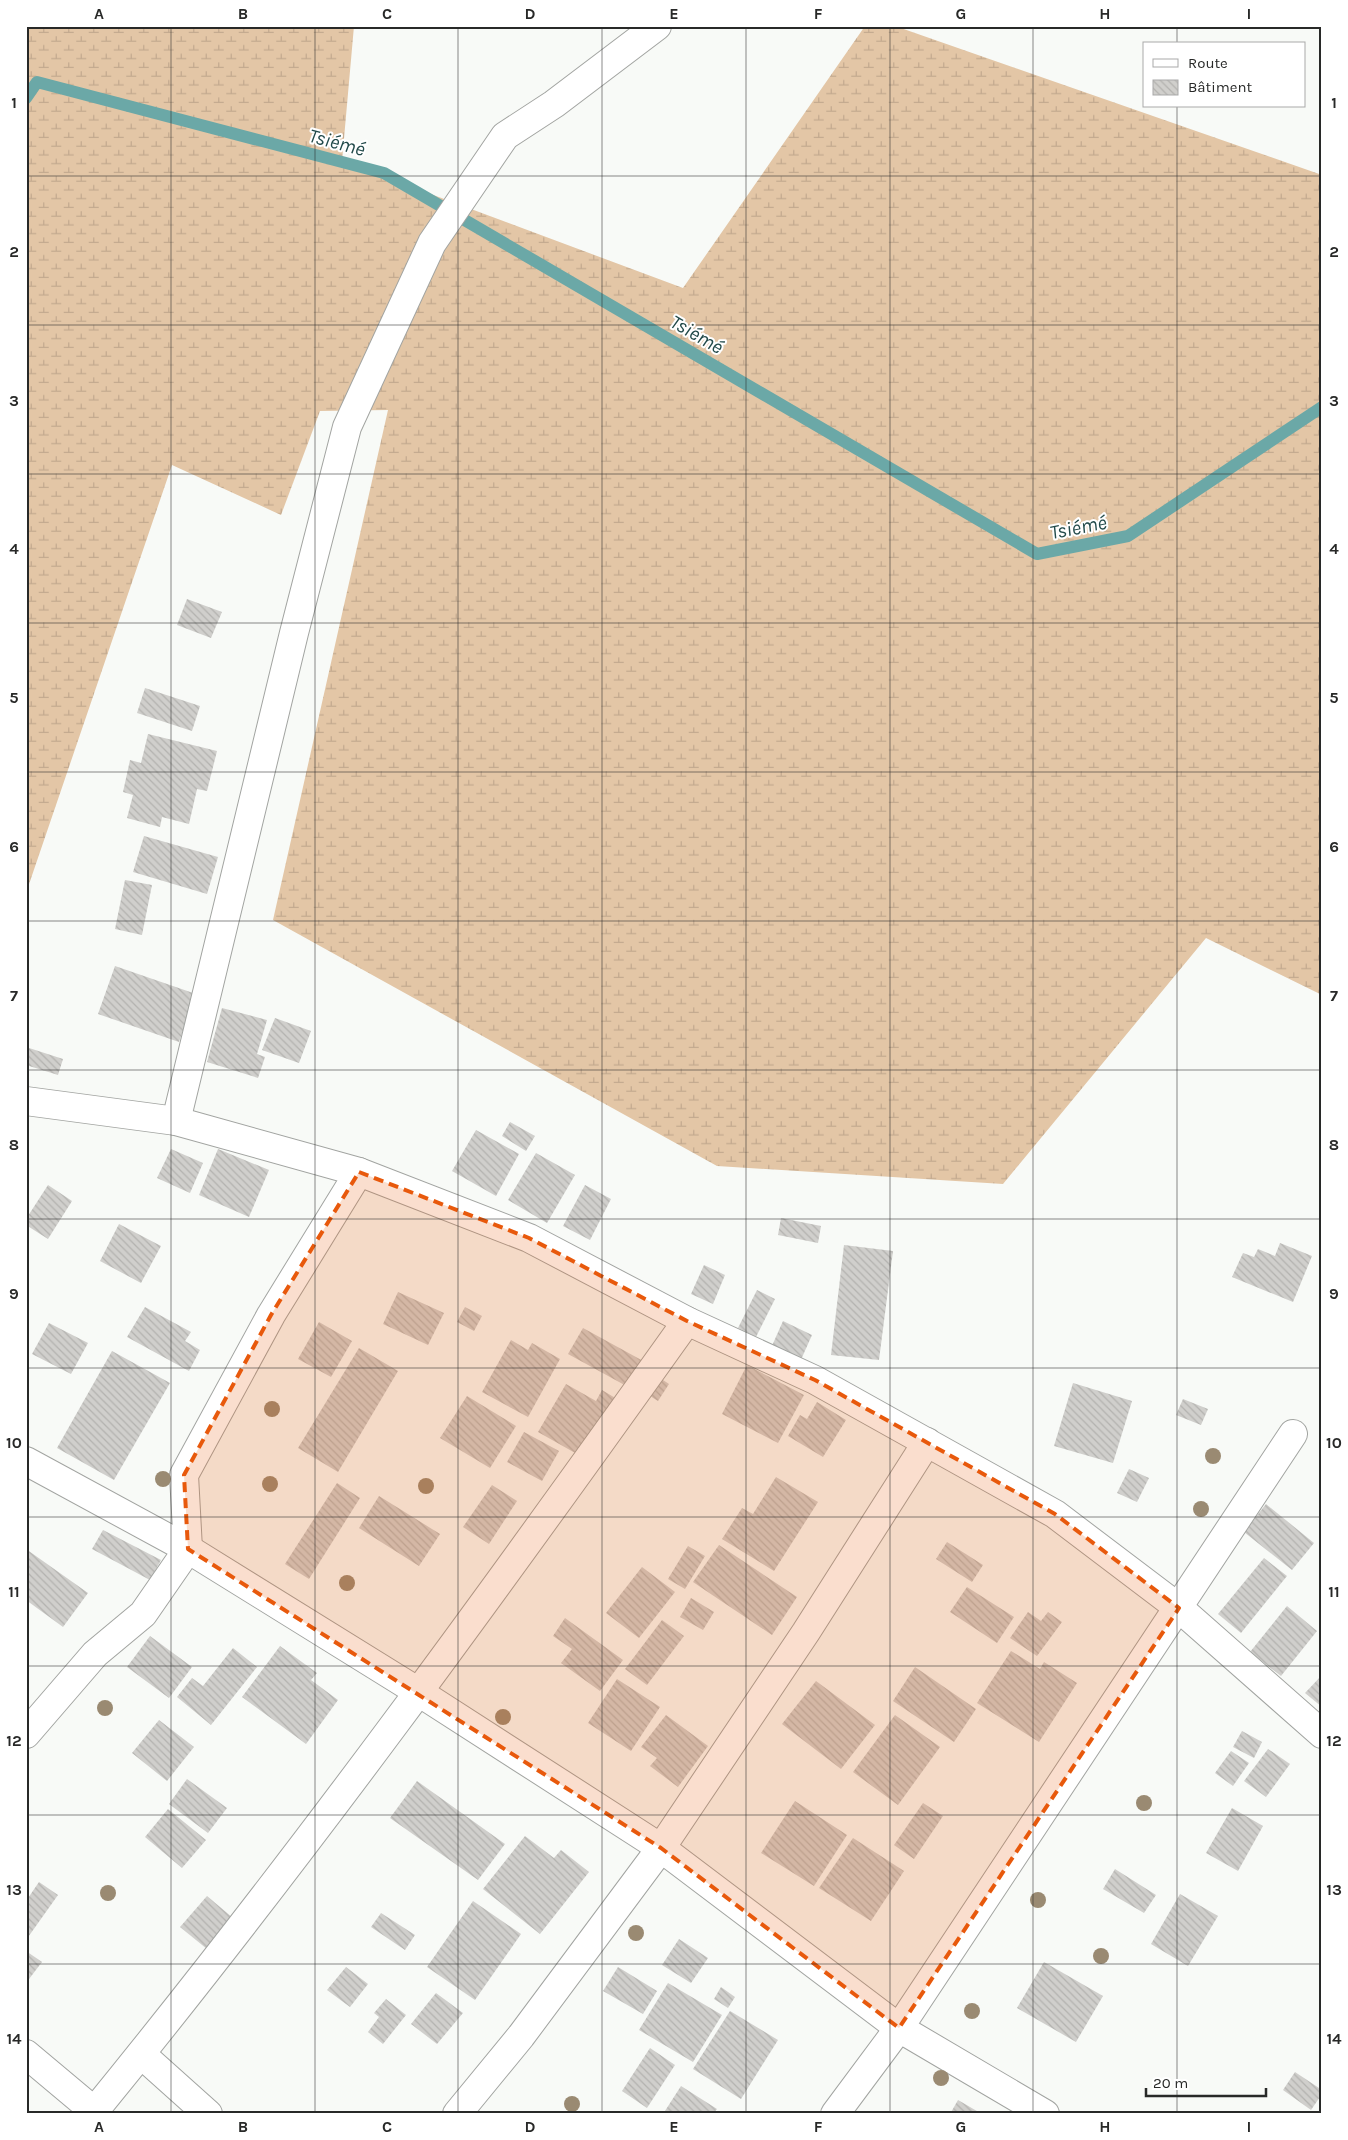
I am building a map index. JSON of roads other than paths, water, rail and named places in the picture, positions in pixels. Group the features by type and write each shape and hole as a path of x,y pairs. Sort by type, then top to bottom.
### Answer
{"street":[{"path":"176,1121 294,634 347,427 432,243 505,136 554,104 657,26"},
{"path":"26,1101 176,1121 359,1172 529,1238 687,1320 815,1380 1055,1514 1179,1608 1322,1734"},
{"path":"26,1734 95,1654 143,1614 188,1549 184,1476 271,1315 359,1172"},
{"path":"26,2054 93,2112 279,1878 585,1464 687,1320"},
{"path":"836,2114 898,2028 1293,1434"},
{"path":"457,2114 521,2036 661,1848 806,1632 927,1442"},
{"path":"26,1460 188,1549 417,1691 661,1848 898,2028 1045,2114"},
{"path":"141,2054 208,2114"}],"waterway":[{"name":"Tsiémé","path":"26,98 37,82 384,173 1037,554 1128,536 1322,407"}]}
